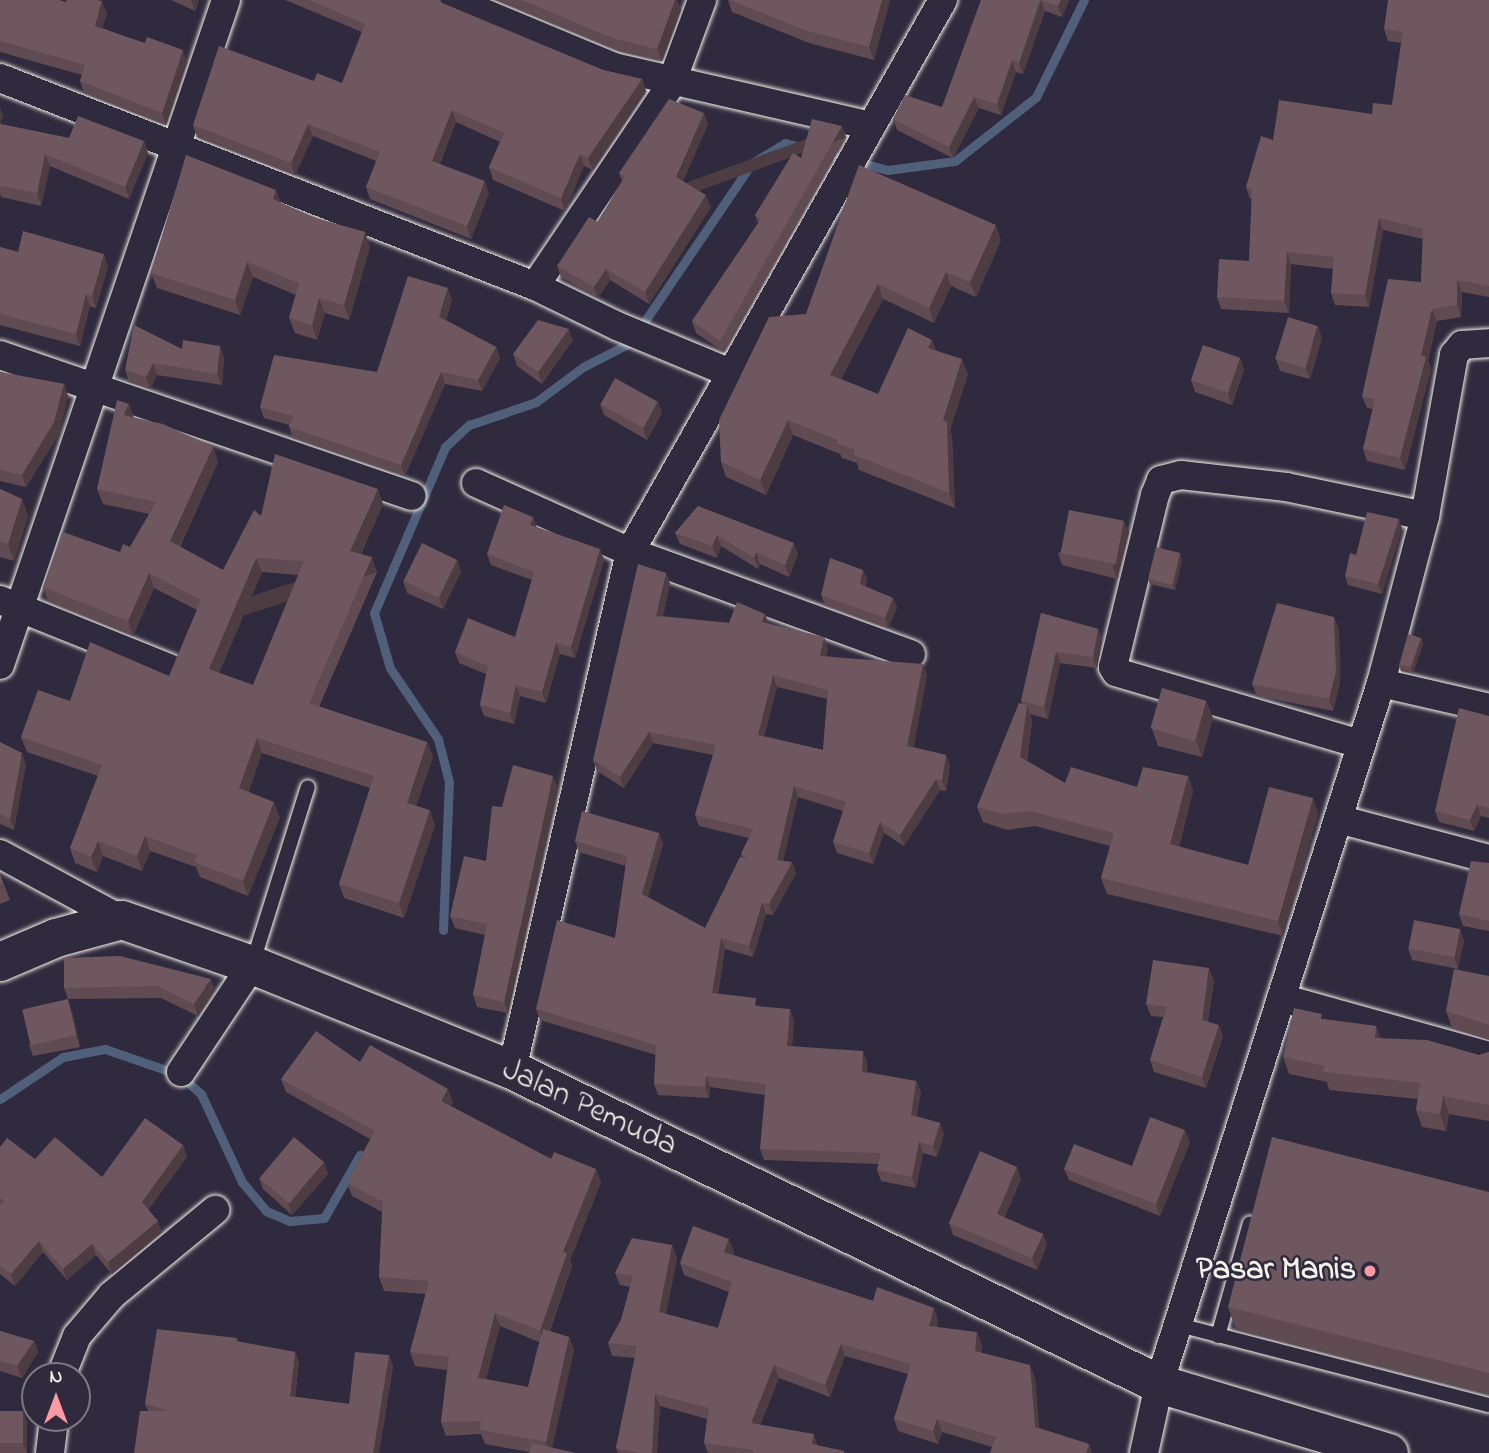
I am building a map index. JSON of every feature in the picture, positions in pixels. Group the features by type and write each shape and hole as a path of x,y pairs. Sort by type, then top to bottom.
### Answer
{"main road":[{"name":"Jalan Pemuda","path":"122,920 252,965 512,1070 1159,1384 1389,1453"},
{"path":"0,962 56,938 122,920"}],"street":[{"path":"0,664 9,604 95,390 226,0"},
{"path":"453,0 614,67 671,84 870,129"},
{"path":"535,286 671,84 702,0"},
{"path":"512,1070 630,552 943,0"},
{"path":"0,78 535,286 617,326 733,374"},
{"path":"1144,1453 1159,1384 1381,683 1425,516 1454,355 1462,345 1489,343"},
{"path":"0,355 95,390 411,496"},
{"path":"1360,744 1116,672 1115,658 1155,495 1161,480 1181,475 1286,487 1425,516"},
{"path":"476,483 630,552 911,654"},
{"path":"9,604 169,668"},
{"path":"1381,683 1489,708"},
{"path":"1338,819 1489,859"},
{"path":"0,854 122,920"},
{"path":"181,1072 252,965"},
{"path":"1281,998 1489,1056"},
{"path":"67,1362 77,1336 113,1295 215,1210"},
{"path":"50,1453 52,1432"}],"lane":[{"path":"252,965 308,787"},
{"path":"1218,1336 1256,1204"},
{"path":"1179,1325 1489,1405"}],"building":[{"path":"0,0 102,1 95,26 145,43 147,37 183,50 162,113 80,81 85,65 0,41"},
{"path":"309,0 440,0 603,70 642,79 588,158 580,154 561,198 489,167 504,133 452,110 432,161 485,181 467,226 366,187 380,152 308,124 291,163 193,125 219,46 314,81 317,73 342,83 365,24"},
{"path":"521,0 675,0 657,49 615,39"},
{"path":"730,0 882,0 869,47 804,30"},
{"path":"981,0 1040,0 1019,63 1012,60 997,104 974,97 949,147 893,119 905,95 942,107"},
{"path":"1042,0 1061,0 1058,6"},
{"path":"1388,0 1489,0 1489,286 1457,280 1457,305 1432,309 1421,355 1426,357 1400,458 1363,449 1375,399 1362,396 1388,279 1421,282 1423,229 1379,218 1365,295 1331,293 1334,257 1287,252 1284,301 1217,297 1219,259 1249,261 1252,189 1246,187 1261,136 1273,140 1279,100 1372,114 1373,103 1392,105 1403,32 1384,29"},
{"path":"669,99 704,113 676,177 706,195 645,292 606,269 594,287 557,266 589,217 598,222 625,176 619,173"},
{"path":"78,116 144,141 125,187 45,154 37,193 0,186 0,124 69,138"},
{"path":"812,119 842,126 720,341 692,321 761,219 755,215 793,153 801,158"},
{"path":"186,155 276,190 273,199 315,218 365,232 344,305 319,298 312,325 289,318 299,283 247,262 235,300 151,273"},
{"path":"859,165 996,225 970,282 946,272 929,308 878,284 830,375 878,394 908,328 932,340 928,348 962,359 943,420 947,422 949,493 854,455 855,450 836,443 838,440 788,420 760,480 721,462 719,420 769,317 806,314"},
{"path":"23,231 104,254 92,296 86,294 76,334 0,314 0,247 18,252"},
{"path":"408,276 448,288 439,317 496,347 478,380 441,372 401,465 289,427 293,416 260,407 274,355 377,372"},
{"path":"1288,317 1318,326 1305,368 1275,359"},
{"path":"538,320 569,329 538,372 513,354"},
{"path":"134,325 182,349 183,340 220,346 217,374 153,363 146,377 125,370"},
{"path":"1203,345 1240,358 1228,393 1191,380"},
{"path":"0,372 64,384 54,422 22,475 0,470"},
{"path":"615,378 658,402 643,428 600,404"},
{"path":"117,400 129,404 123,415 163,424 213,447 170,541 223,570 254,510 261,516 275,454 378,489 350,551 372,557 309,703 427,742 407,803 430,810 399,903 339,884 374,776 257,738 239,788 274,802 243,881 194,862 197,855 145,836 137,856 98,841 91,857 70,848 102,765 21,737 38,690 70,701 90,642 169,676 201,600 149,573 128,621 43,587 63,532 120,552 123,544 130,547 156,502 97,489","holes":["256,558 304,561 253,685 209,669"]},
{"path":"0,489 22,499 8,544 0,541"},
{"path":"504,505 533,517 530,525 600,549 571,647 556,643 542,692 516,685 510,713 480,705 488,666 455,652 468,618 515,637 534,572 487,554"},
{"path":"698,506 794,543 785,565 756,552 754,558 717,535 712,546 675,533"},
{"path":"1069,510 1124,521 1116,564 1061,553"},
{"path":"1367,512 1399,519 1378,584 1345,576 1350,553 1356,555"},
{"path":"422,543 457,560 439,598 404,581"},
{"path":"1156,547 1180,553 1172,585 1148,579"},
{"path":"830,558 863,570 860,584 893,598 885,618 821,595"},
{"path":"638,564 666,573 656,616 729,623 737,602 765,614 762,622 824,637 820,656 923,664 907,746 946,755 942,780 936,779 900,835 880,822 869,853 833,842 846,802 794,786 777,860 792,862 769,904 762,903 749,946 721,938 712,993 756,998 755,1006 790,1009 787,1046 863,1051 862,1072 916,1081 911,1115 940,1123 933,1146 919,1142 912,1177 877,1170 881,1153 760,1149 766,1084 706,1076 705,1087 654,1084 656,1045 536,1009 557,920 615,938 627,856 575,841 582,811 659,833 642,894 705,928 740,857 748,859 741,854 753,829 695,815 716,745 649,732 620,777 593,760","holes":["773,675 828,690 823,750 758,735"]},
{"path":"1277,603 1334,617 1336,672 1329,699 1252,684"},
{"path":"1041,613 1098,629 1093,657 1056,652 1044,707 1021,701"},
{"path":"1408,634 1421,638 1411,667 1399,665"},
{"path":"1162,688 1206,701 1195,741 1150,728"},
{"path":"1019,703 1027,705 1020,757 1065,783 1071,767 1137,787 1143,767 1188,776 1170,844 1248,865 1269,787 1313,798 1278,921 1101,878 1114,833 1030,811 1001,814 977,807"},
{"path":"1459,708 1489,716 1489,808 1477,805 1470,820 1435,811"},
{"path":"0,742 22,753 10,819 0,814"},
{"path":"513,765 553,776 504,1002 473,995 487,924 450,916 464,856 486,861 492,806 502,807"},
{"path":"1471,861 1489,863 1489,921 1459,914"},
{"path":"1414,920 1460,929 1455,957 1408,948"},
{"path":"120,956 211,979 194,1004 157,986 64,988 64,958"},
{"path":"1153,960 1209,968 1202,1020 1219,1025 1202,1077 1150,1060 1167,1007 1146,1004"},
{"path":"1454,969 1489,976 1489,1025 1446,1011"},
{"path":"68,999 76,1035 31,1046 22,1010"},
{"path":"1294,1008 1322,1014 1321,1019 1376,1026 1375,1038 1427,1040 1479,1055 1489,1052 1489,1105 1443,1096 1440,1114 1416,1110 1420,1083 1323,1072 1325,1066 1283,1057"},
{"path":"316,1031 360,1062 370,1045 448,1089 441,1101 551,1159 554,1152 596,1169 563,1252 567,1253 540,1331 495,1313 478,1378 528,1387 543,1329 569,1337 546,1442 480,1430 481,1421 441,1422 449,1357 410,1352 429,1281 379,1277 383,1202 347,1183 375,1131 281,1079"},
{"path":"1150,1117 1185,1130 1156,1204 1064,1169 1074,1144 1132,1166"},
{"path":"145,1118 183,1145 142,1202 158,1221 108,1262 92,1244 63,1269 39,1241 11,1274 0,1266 0,1206 4,1201 0,1198 0,1147 7,1138 35,1159 55,1137 102,1177"},
{"path":"294,1137 324,1162 289,1203 259,1178"},
{"name":"Pasar Manis","path":"1272,1137 1489,1192 1489,1373 1228,1307"},
{"path":"980,1151 1017,1167 997,1214 1043,1234 1032,1258 949,1223"},
{"path":"693,1226 729,1239 724,1252 873,1301 877,1287 934,1308 929,1326 977,1332 975,1351 1030,1365 1035,1427 1089,1444 1086,1453 990,1453 996,1437 937,1419 933,1431 894,1419 911,1364 841,1344 825,1385 774,1365 751,1423 814,1434 812,1444 844,1453 753,1453 753,1450 704,1443 709,1408 655,1394 652,1453 616,1448 637,1346 608,1343 621,1320 633,1276 615,1273 632,1238 672,1245 659,1312 718,1328 732,1282 680,1263"},
{"path":"157,1329 237,1338 236,1341 295,1352 290,1396 349,1404 355,1352 389,1355 373,1453 134,1453 140,1411 171,1411 145,1404"},
{"path":"0,1331 34,1341 17,1366 0,1361"},
{"path":"0,1411 21,1411 23,1443 0,1443"},
{"path":"532,1443 576,1453 529,1453"}],"waterway":[{"path":"443,930 449,782 438,739 390,668 374,613 445,447 469,425 536,402 583,367 630,343 752,163 785,143 888,170 955,161 1036,97 1084,0"},
{"path":"0,1099 63,1057 105,1049 180,1075 201,1094 242,1182 266,1211 290,1221 324,1218 360,1155"}],"place":[{"name":"Pasar Manis","path":"1370,1271"}]}
